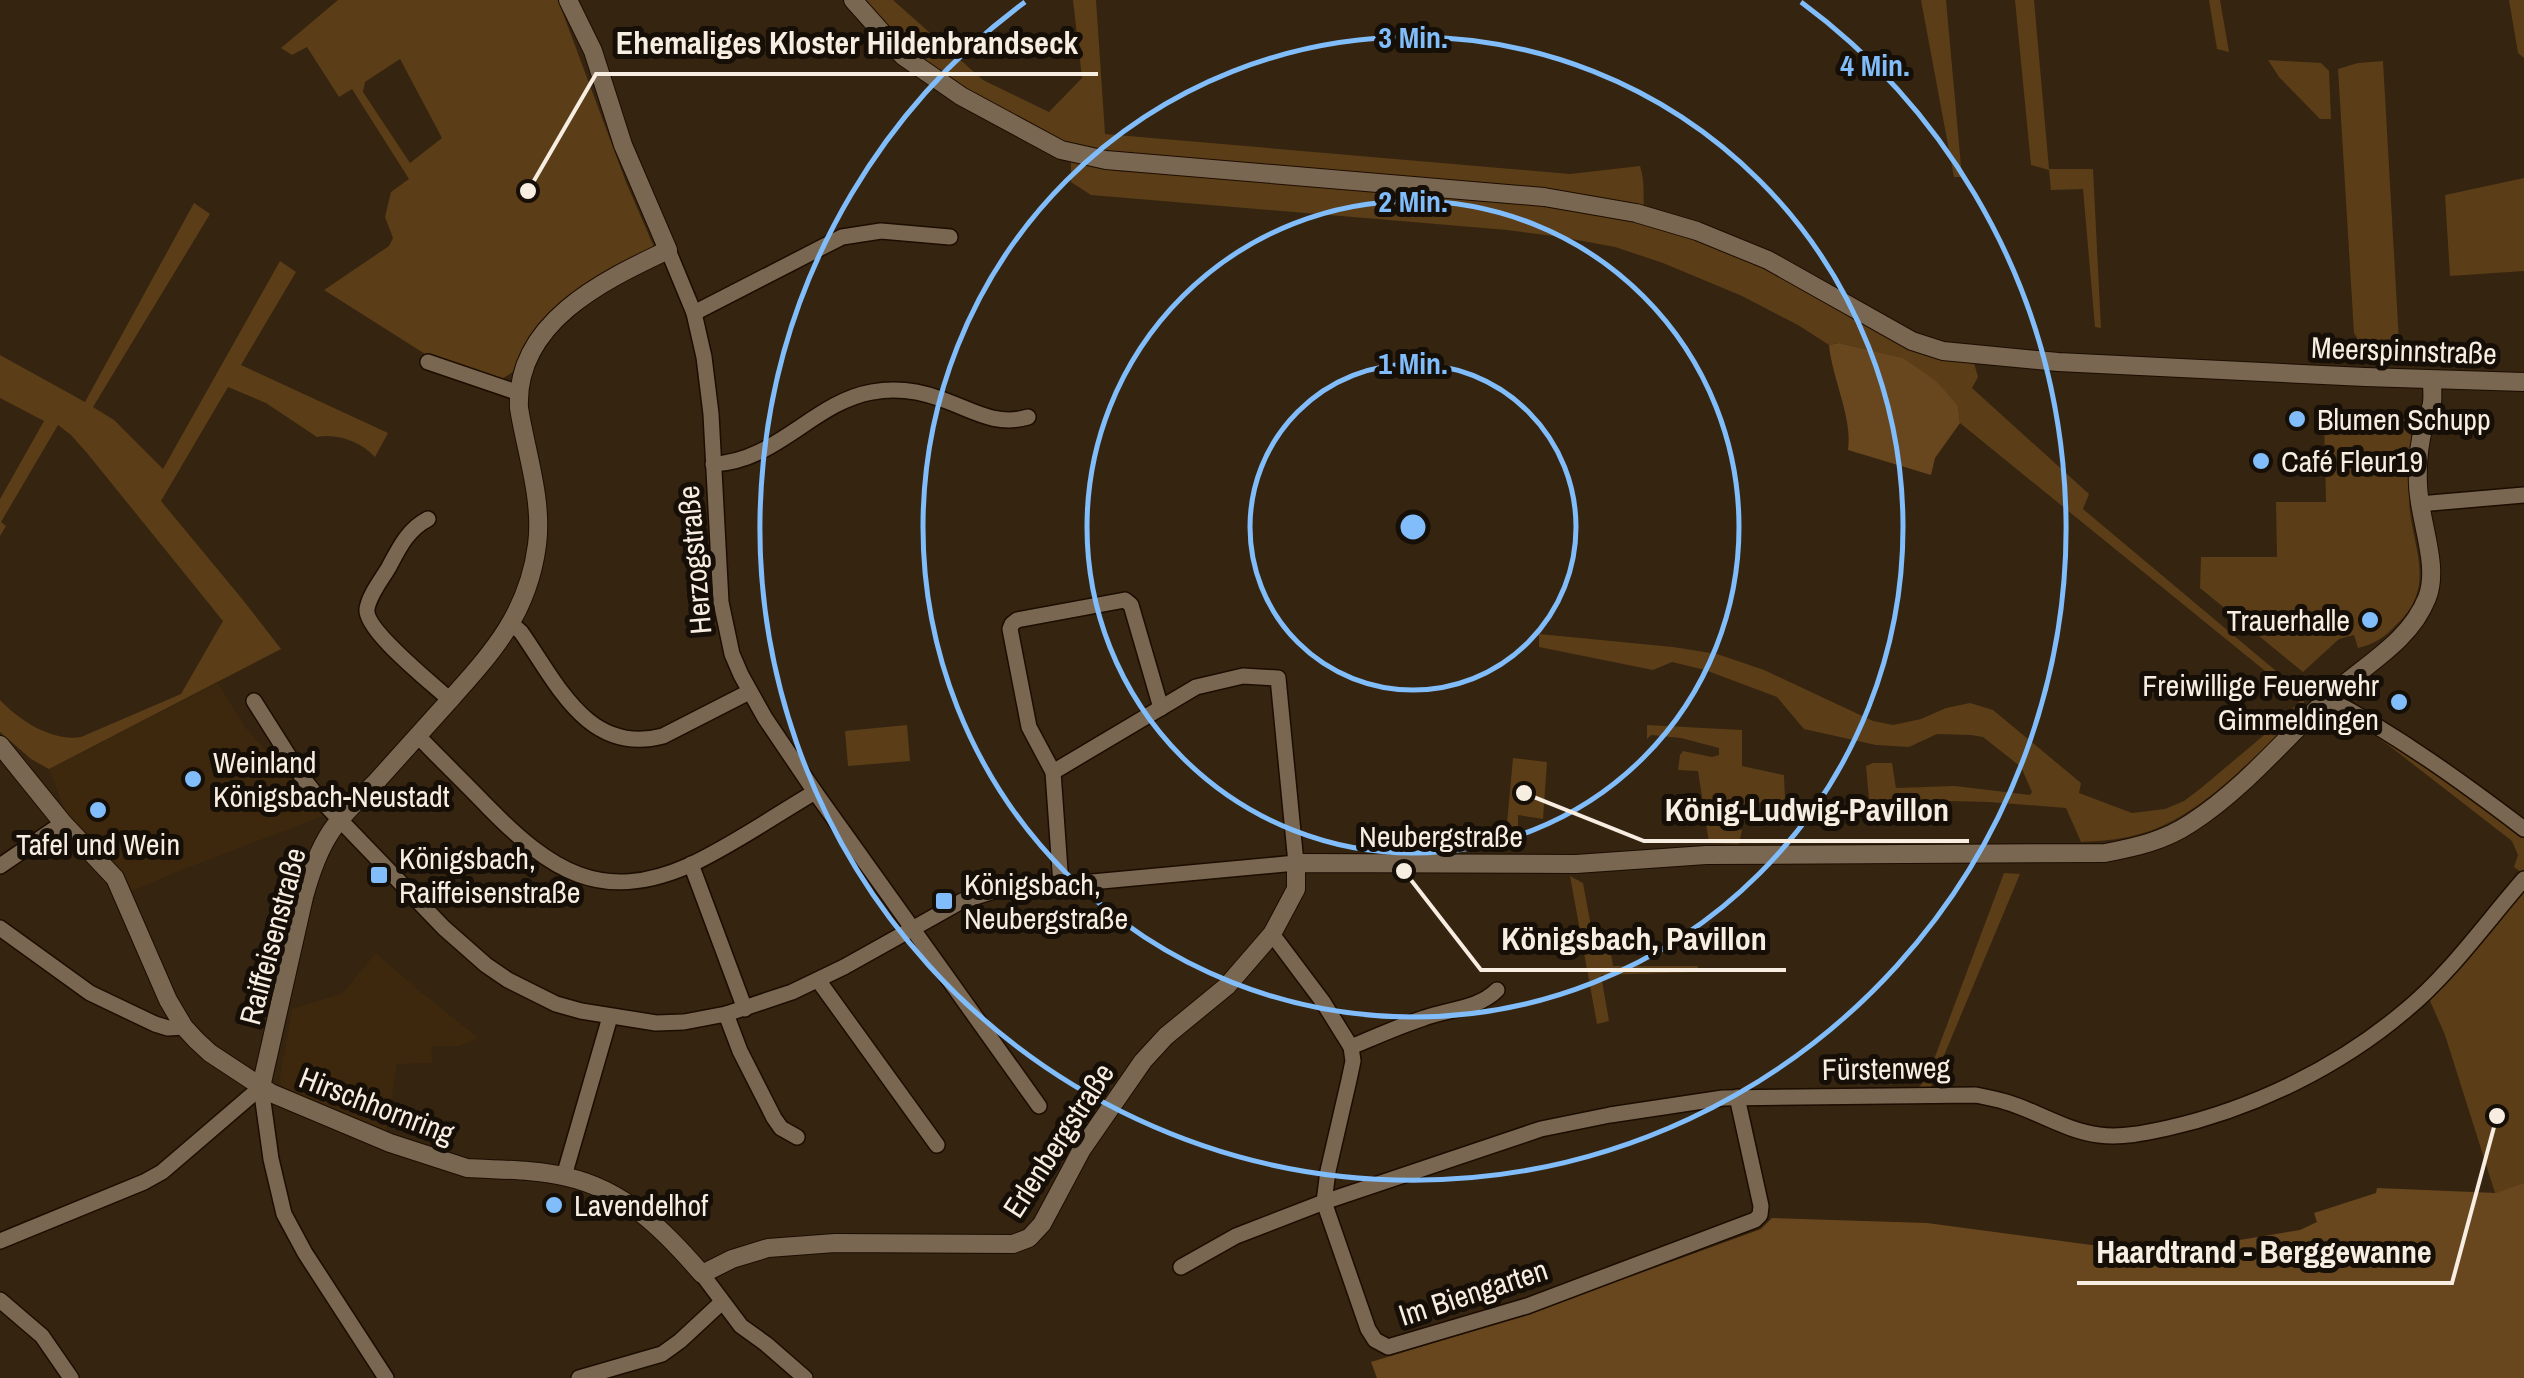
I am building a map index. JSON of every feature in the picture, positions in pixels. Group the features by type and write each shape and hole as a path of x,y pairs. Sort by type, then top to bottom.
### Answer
{"street":[{"name":"Herzogstraße","path":"568,0 593,51 623,146 694,313 704,357 724,621 732,654 749,692 815,792 1038,1106"},
{"name":"Meerspinnstraße","path":"853,0 904,56 936,80 1007,122 1080,156 1544,196 1601,205 1678,225 1748,251 1912,340 1943,351 2058,362 2524,382"},
{"path":"694,313 842,237 881,232 950,237"},
{"path":"428,362 519,394 527,360 554,320 609,281 668,250"},
{"name":"Neubergstraße","path":"254,701 302,777 339,821 486,965 556,1004 610,1017 656,1022 684,1022 726,1014 781,996 977,896 994,892 1296,863 1576,864 1706,855 2106,854 2151,844 2214,807 2327,698 2387,650 2418,616 2431,588 2418,468 2422,435 2432,403 2432,380"},
{"path":"713,464 747,459 846,400 873,392 917,392 1005,422 1028,417"},
{"name":"Raiffeisenstraße","path":"262,1087 309,878 325,842 339,821 496,647 512,624 529,580 538,526 519,394"},
{"path":"2420,504 2524,494"},
{"path":"428,519 417,525 401,546 367,611 378,633 450,700"},
{"path":"1061,885 1054,772 1029,727 1012,624 1125,600 1131,606 1161,708"},
{"path":"512,624 522,632 582,716 604,733 618,738 663,736 749,692"},
{"path":"1054,772 1196,687 1243,676 1278,678 1296,863"},
{"path":"2327,698 2454,776 2524,829"},
{"path":"418,736 521,840 557,866 596,880 630,882 664,875 691,864 815,792"},
{"path":"0,745 63,823 115,878 156,975 184,1027 210,1053 262,1087 162,1172 0,1240"},
{"path":"0,866 63,823"},
{"name":"Erlenbergstraße","path":"702,1274 768,1248 835,1243 1000,1246 1029,1238 1042,1224 1082,1149 1143,1061 1166,1036 1227,986 1272,934 1296,888 1296,863"},
{"path":"691,864 745,1009"},
{"name":"Fürstenweg","path":"1181,1266 1236,1236 1324,1202 1541,1130 1610,1115 1737,1097 1976,1095 2007,1102 2082,1132 2116,1137 2189,1124 2286,1086 2382,1030 2424,993 2524,879"},
{"path":"0,928 90,993 155,1024 174,1029 184,1027"},
{"path":"1272,934 1323,1002 1351,1048 1427,1016 1482,1002 1497,990"},
{"path":"818,980 936,1145"},
{"path":"726,1014 774,1118 781,1128 797,1137"},
{"path":"564,1176 610,1017"},
{"name":"Im Biengarten","path":"1351,1048 1349,1080 1324,1202 1368,1329 1374,1340 1388,1347 1527,1306 1754,1220 1760,1215 1761,1206 1737,1097"},
{"name":"Hirschhornring","path":"386,1378 284,1214 270,1159 262,1087 390,1143 451,1164 564,1176 602,1189 637,1209 702,1274"},
{"path":"702,1274 742,1326 805,1378"},
{"path":"0,1300 42,1336 71,1378"},
{"path":"579,1378 662,1354 722,1302"}],"shaded area":[{"path":"338,0 558,0 654,247 536,331 514,371 502,379 433,359 324,290 389,246 393,238 385,217 391,192 409,179 352,89 339,97 307,47 292,55 281,48","holes":["400,59 442,138 410,163 363,92 365,82"]},
{"path":"863,0 893,0 983,80 1049,112 1082,78 1073,0 1096,0 1105,134 1570,174 1640,166 1644,209 1101,152 1047,136 909,56"},
{"path":"1921,0 1946,0 1962,177 1954,177"},
{"path":"2015,0 2034,0 2049,169 2093,169 2101,328 2095,327 2083,189 2051,190 2049,170 2031,165"},
{"path":"2209,0 2220,0 2229,52 2217,49"},
{"path":"2509,0 2524,0 2524,58 2518,53"},
{"path":"2268,60 2321,63 2329,71 2331,119 2320,119"},
{"path":"2383,61 2399,342 2359,341 2354,333 2338,69"},
{"path":"1071,162 1116,171 1230,177 1587,210 1727,250 1783,275 1937,357 1974,363 1978,377 1972,388 2089,494 2083,509 2294,686 2291,692 1960,423 1958,406 1902,358 1839,343 1829,345 1742,296 1615,247 1507,230 1091,195 1071,182"},
{"path":"2524,178 2524,271 2450,276 2445,195"},
{"path":"194,203 210,214 93,407 114,420 163,469 280,261 296,272 241,365 388,433 375,457 348,440 317,437 266,403 228,387 161,501 281,649 49,769 0,732 0,700 37,728 59,736 81,737 181,694 223,621 87,453 58,425 1,522 6,526 0,536 0,499 44,421 0,398 0,355 85,402"},
{"path":"1839,343 1903,358 1936,381 1958,406 1960,423 1935,458 1931,475 1848,450 1848,425 1829,345"},
{"path":"2324,419 2417,419 2409,498 2420,579 2410,609 2384,636 2358,648 2354,635 2339,639 2303,672 2200,588 2201,557 2277,557 2276,502 2326,502"},
{"path":"1539,634 1717,654 1764,670 1873,721 1893,725 1970,703 1993,710 2081,783 2079,793 2132,813 2165,809 2184,801 2300,701 2304,701 2304,708 2227,782 2182,815 2136,835 2081,842 2066,808 1869,799 1866,766 1873,763 1892,763 1896,788 1955,786 2030,795 2021,767 1983,737 1937,734 1909,747 1876,745 1804,729 1777,697 1705,670 1672,662 1653,670 1539,647"},
{"path":"218,683 245,727 323,816 132,891 106,854 65,811 49,769"},
{"path":"2340,713 2459,786 2524,837 2522,873 2514,867 2518,855 2512,841 2387,744"},
{"path":"907,725 910,761 848,766 845,731"},
{"path":"1647,725 1742,730 1742,766 1784,775 1785,800 1721,807 1724,825 1742,830 1739,844 1709,843 1698,771 1678,770 1683,751 1712,757 1719,755 1719,748 1681,738 1651,735 1647,739"},
{"path":"1513,758 1547,762 1543,819 1518,815 1518,842 1505,846"},
{"path":"2004,873 2020,874 1930,1089 1916,1090 1927,1078"},
{"path":"1570,876 1583,883 1595,948 1610,948 1613,966 1698,966 1698,972 1601,975 1609,1021 1597,1024"},
{"path":"2524,883 2524,1334 2496,1196 2445,1035 2427,994"},
{"path":"376,953 478,1038 458,1046 431,1046 433,1063 397,1064 386,1133 293,1095 279,1083 292,1009 343,993"},
{"path":"2524,1183 2524,1378 1377,1378 1371,1362 1528,1314 1761,1229 1772,1218 1927,1223 2136,1251 2179,1250 2300,1230 2317,1222 2314,1213 2376,1193 2377,1188 2496,1193"}],"place":[{"name":"Ehemaliges Kloster Hildenbrandseck","path":"528,191"},
{"name":"Blumen Schupp","path":"2297,419"},
{"name":"Café Fleur19","path":"2261,461"},
{"name":"Trauerhalle","path":"2370,620"},
{"name":"Freiwillige Feuerwehr Gimmeldingen","path":"2399,702"},
{"name":"Weinland Königsbach-Neustadt","path":"193,779"},
{"name":"König-Ludwig-Pavillon","path":"1524,793"},
{"name":"Tafel und Wein","path":"98,810"},
{"name":"Königsbach, Pavillon","path":"1404,871"},
{"name":"Königsbach, Raiffeisenstraße","path":"379,875"},
{"name":"Königsbach, Neubergstraße","path":"944,901"},
{"name":"Haardtrand - Berggewanne","path":"2497,1116"},
{"name":"Lavendelhof","path":"554,1205"}]}
